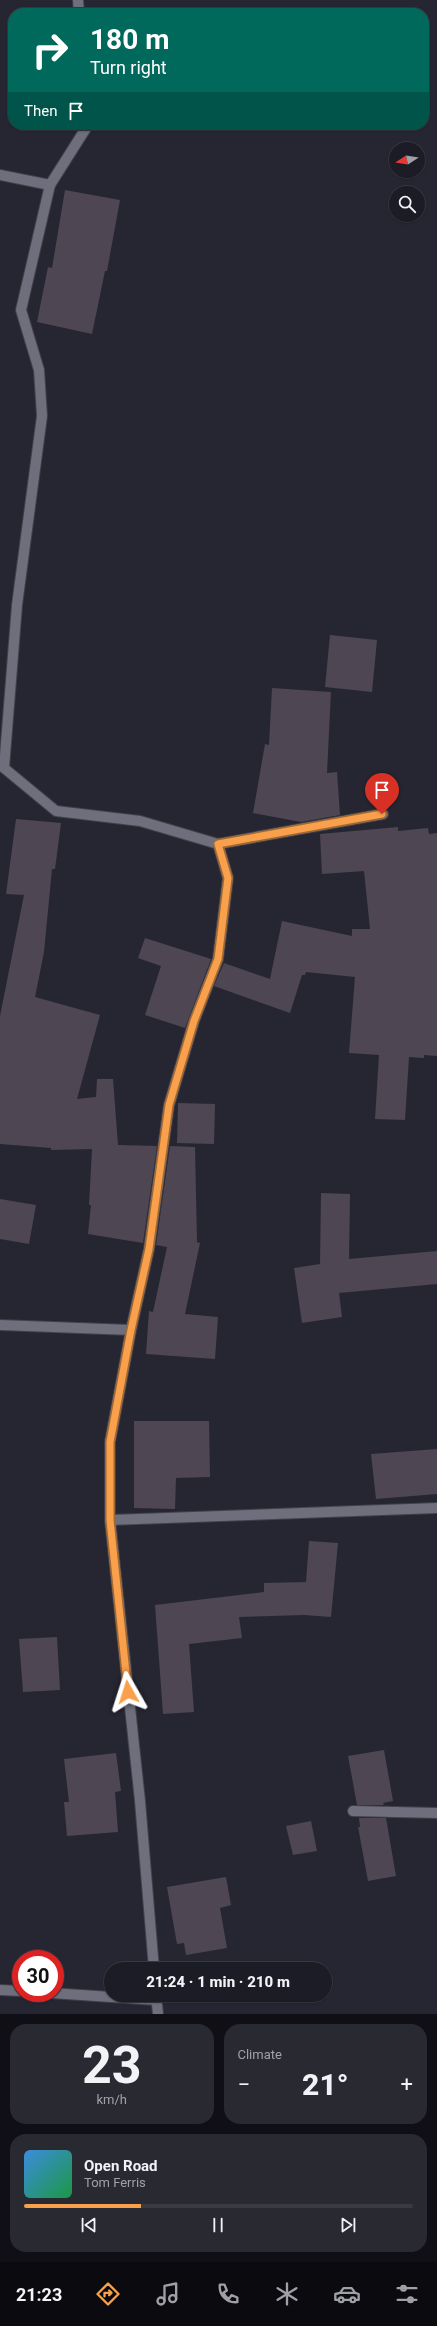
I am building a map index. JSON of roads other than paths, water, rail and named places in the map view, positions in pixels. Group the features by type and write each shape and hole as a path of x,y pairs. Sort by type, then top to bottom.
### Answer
{"street":[{"path":"85,130 50,185 21,310 39,370 42,416 17,605 4,768 56,811 140,821 218,844 382,814"},
{"path":"0,175 50,185"},
{"path":"153,1962 140,1801 110,1520 110,1442 131,1330 149,1249 169,1105 194,1021 218,959 228,878 218,844"},
{"path":"0,1325 131,1330"},
{"path":"110,1520 437,1508"},
{"path":"353,1811 437,1813"},
{"path":"0,1990 12,1991"},
{"path":"64,1993 104,1995"},
{"path":"157,2002 158,2014"}]}
